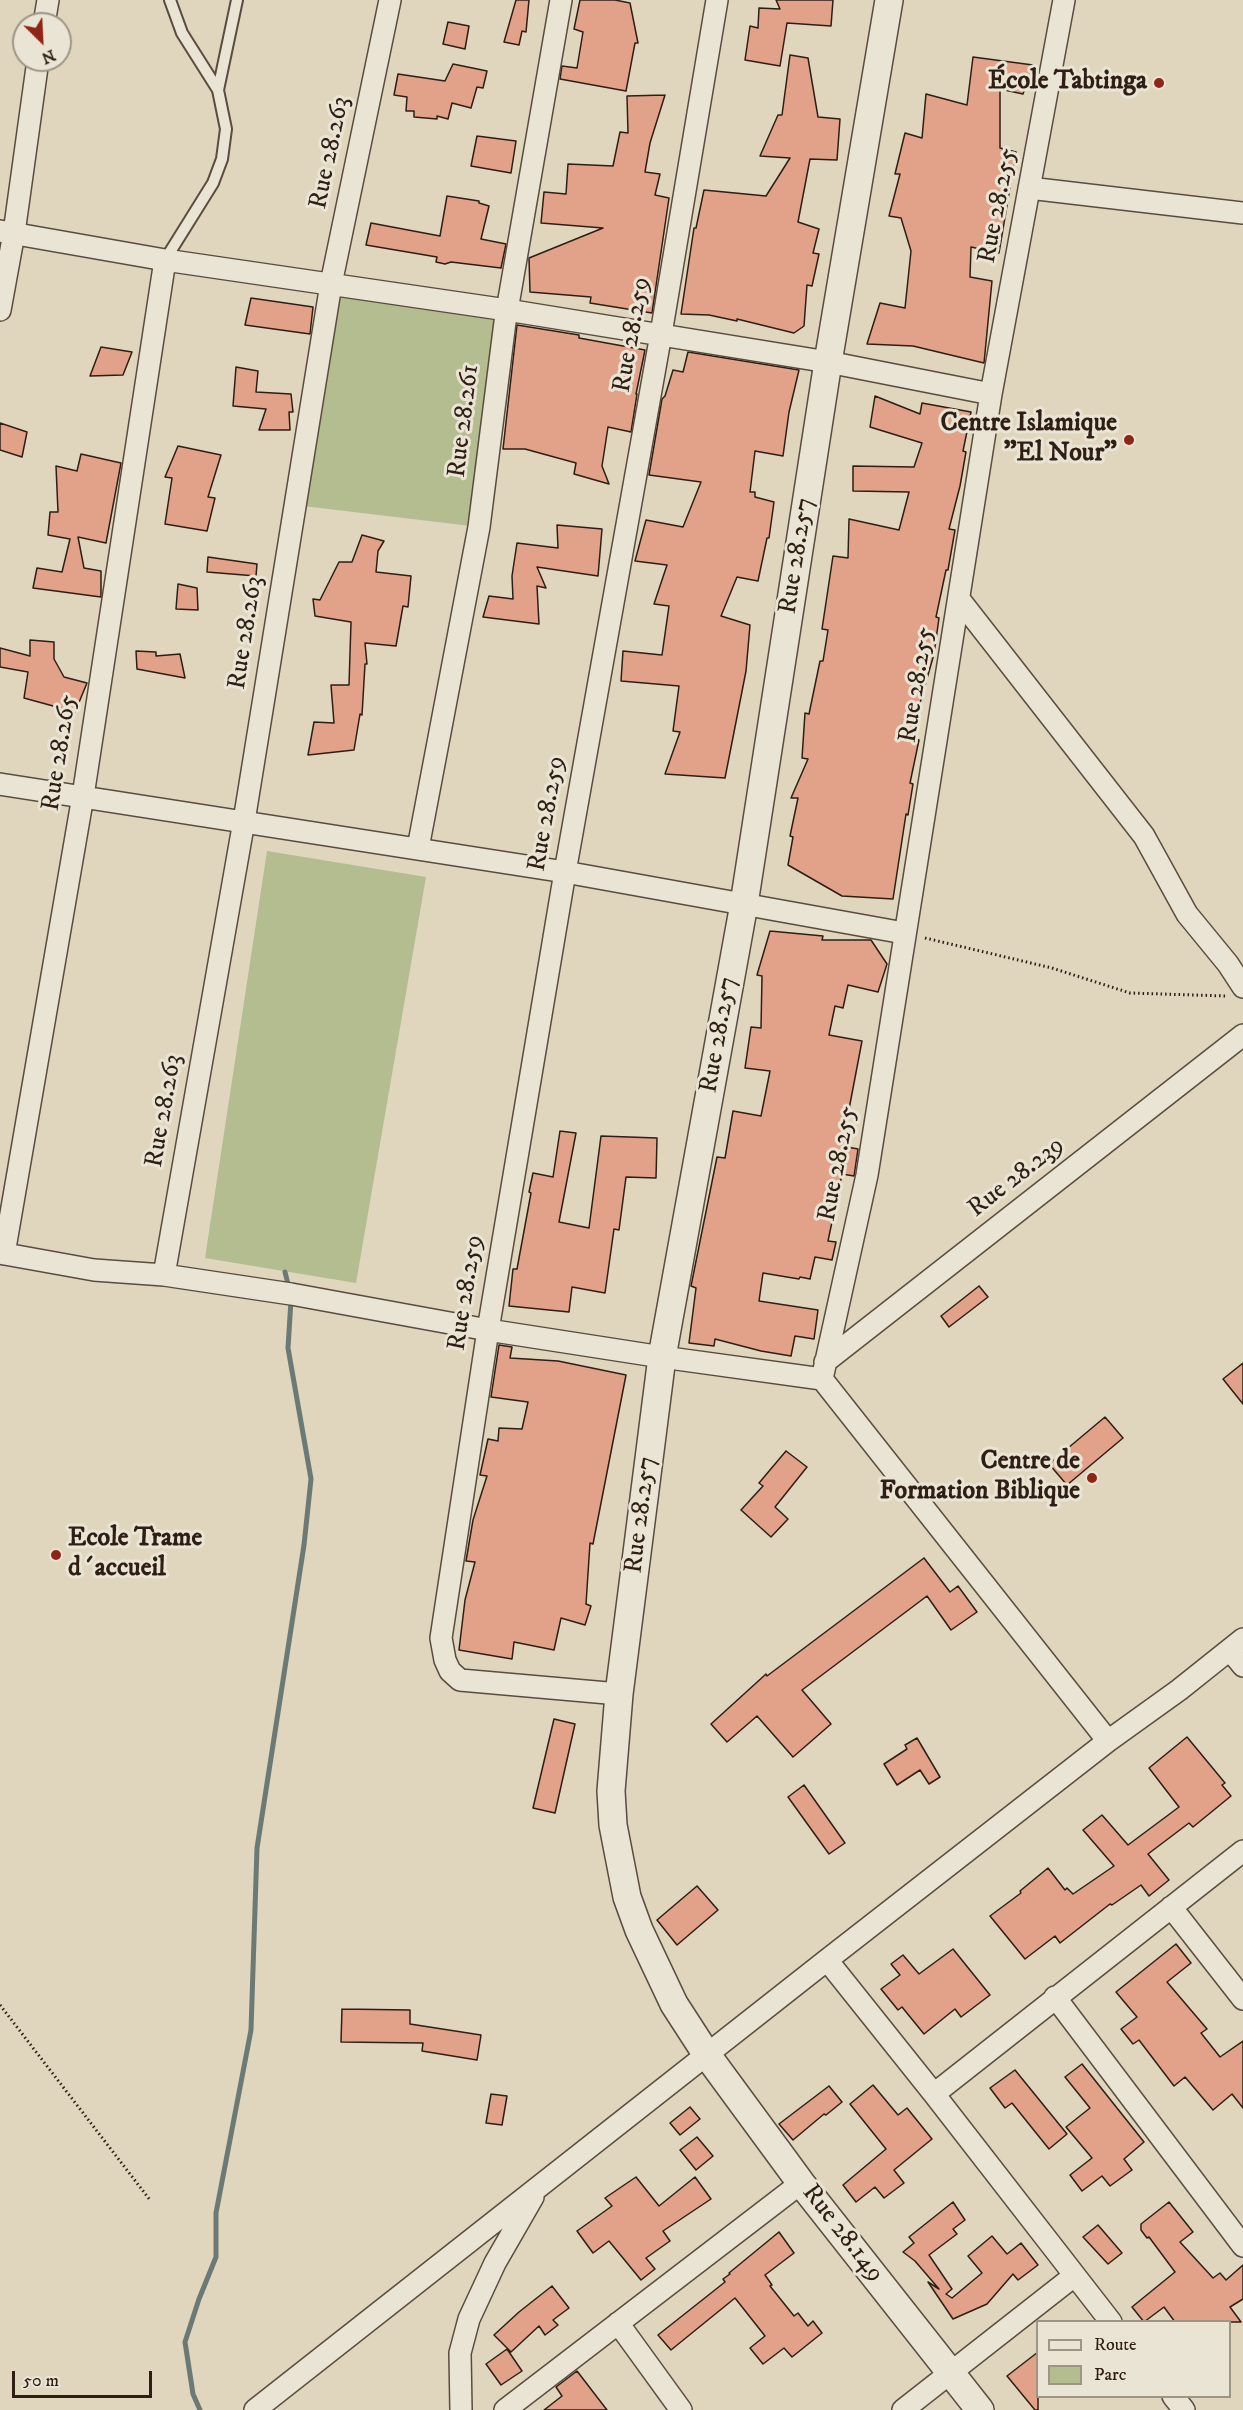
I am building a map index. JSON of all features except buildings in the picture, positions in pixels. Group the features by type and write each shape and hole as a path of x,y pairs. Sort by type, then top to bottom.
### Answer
{"street":[{"name":"Rue 28.263","path":"164,1275 244,821 331,284 390,0"},
{"name":"Rue 28.261","path":"418,848 479,527 507,310 561,0"},
{"name":"Rue 28.259","path":"619,1694 460,1680 450,1671 441,1638 488,1330 565,872 661,334 717,0"},
{"name":"Rue 28.257","path":"707,2055 674,2004 639,1930 627,1897 613,1825 611,1791 619,1694 662,1357 744,904 828,362 870,124 889,0"},
{"name":"Rue 28.255","path":"823,1371 867,1175 991,394 1065,0"},
{"path":"0,310 7,232 36,72"},
{"path":"1029,188 1243,213"},
{"path":"7,232 165,260 661,334 828,362 991,394"},
{"name":"Rue 28.265","path":"2,1253 82,796 165,260"},
{"path":"959,599 1144,836 1186,914 1237,991"},
{"path":"0,784 565,872 904,933"},
{"name":"Rue 28.239","path":"823,1371 1243,1035"},
{"path":"2,1253 94,1270 164,1275 291,1294 488,1330 662,1357 823,1371 1108,1741"},
{"path":"255,2410 1108,1741 1239,1652"},
{"path":"934,2094 1243,1851"},
{"path":"1171,1907 1243,1999"},
{"path":"827,1960 1109,2320"},
{"path":"1055,1997 1243,2246"},
{"name":"Rue 28.149","path":"707,2055 801,2183 980,2410"},
{"path":"505,2410 801,2183"},
{"path":"461,2410 460,2353 469,2319 495,2263 540,2186"},
{"path":"903,2410 1074,2276"},
{"path":"618,2323 681,2410"},
{"path":"1174,2398 1184,2410"}],"lane":[{"path":"165,260 213,183 222,159 226,129 218,90 182,33 170,0"},
{"path":"218,90 237,0"}],"path":[{"path":"904,933 1053,968 1130,993 1237,991"},
{"path":"0,2005 150,2200"}],"green space":[{"path":"337,294 505,322 479,527 295,505"},
{"path":"267,851 426,877 356,1283 205,1258"}],"waterway":[{"path":"285,1272 289,1288"},
{"path":"200,2410 193,2394 185,2342 216,2257 216,2213 251,2030 257,1848 304,1545 311,1479 288,1348 291,1300"}],"place":[{"name":"École Tabtinga","path":"1159,83"},
{"name":"Centre Islamique \"El Nour\"","path":"1129,440"},
{"name":"Centre de Formation Biblique","path":"1092,1478"},
{"name":"Ecole Trame d´accueil","path":"56,1555"}]}
